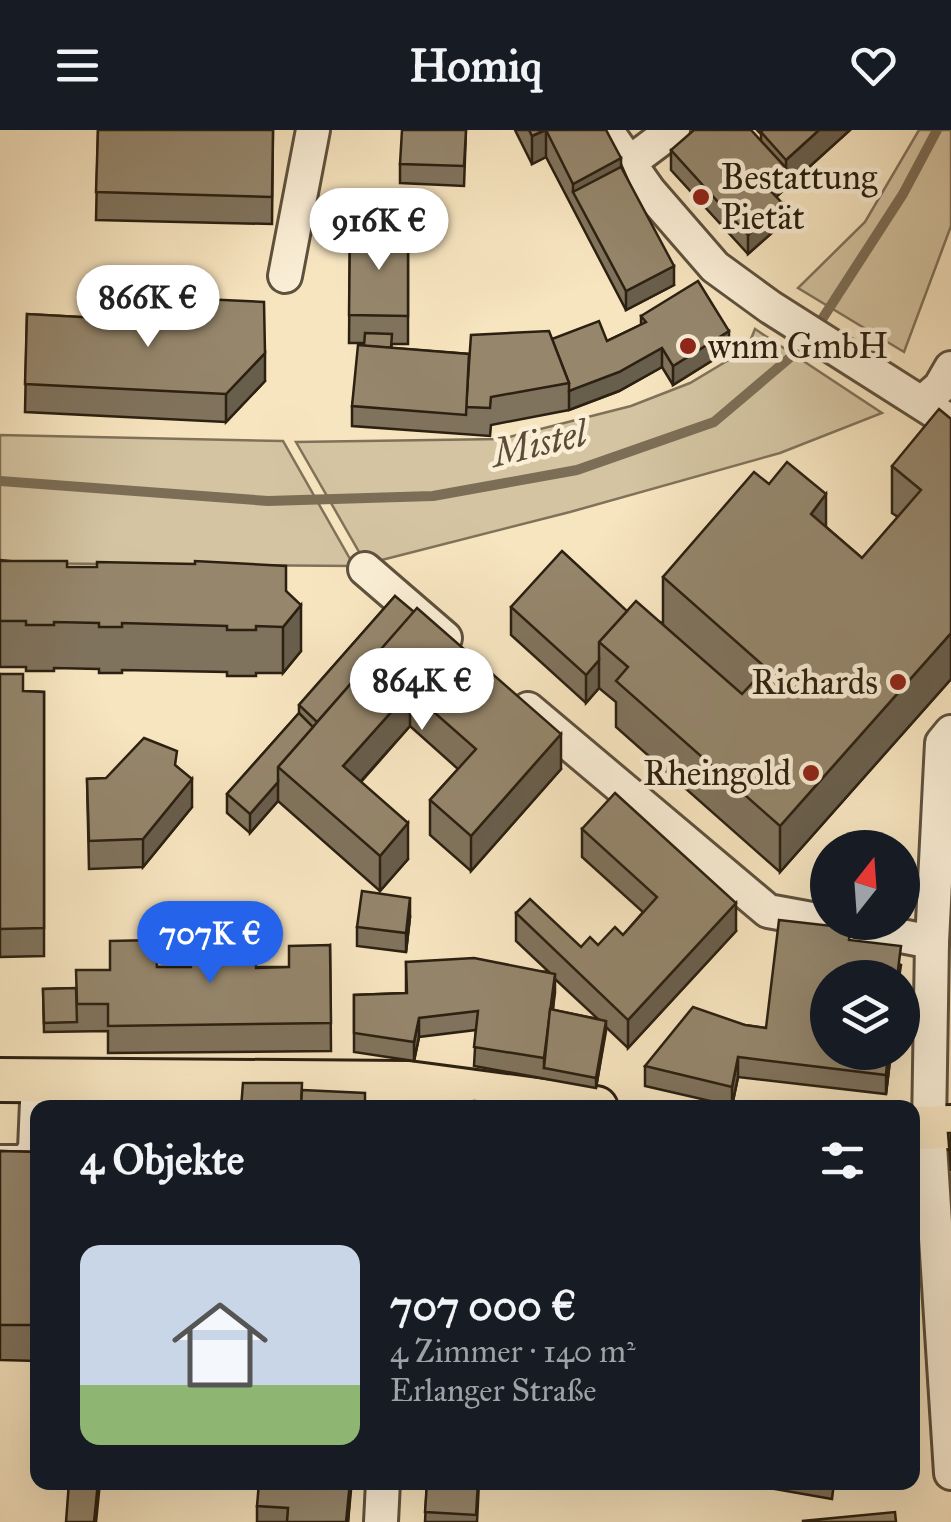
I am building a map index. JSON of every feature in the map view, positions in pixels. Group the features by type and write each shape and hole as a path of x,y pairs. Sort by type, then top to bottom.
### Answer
{"main road":[{"path":"10,1080 118,1093 470,1100"}],"street":[{"path":"285,276 313,130"},
{"path":"606,130 649,191 716,267 770,307 951,422"},
{"path":"630,163 673,130"},
{"path":"915,398 940,387 951,368"},
{"path":"365,570 472,661"},
{"path":"502,686 768,911 810,919"},
{"path":"948,739 932,942 931,1128 951,1473"},
{"path":"920,940 932,942"},
{"path":"10,1080 30,1116"},
{"path":"0,1162 26,1162 30,1156"},
{"path":"381,1522 383,1490"}],"shaded area":[{"path":"919,130 951,130 951,226 904,352 798,288 865,222"},
{"path":"755,329 882,413 780,453 366,564 296,442 501,439 631,406 690,383 747,349"},
{"path":"0,435 283,441 354,566 0,563"}],"building":[{"path":"98,130 273,130 272,197 96,192"},
{"path":"402,130 466,130 464,166 400,164"},
{"path":"546,130 606,130 621,158 573,184"},
{"path":"694,130 751,130 786,168 766,186 783,204 748,235 671,150"},
{"path":"763,130 819,130 786,160"},
{"path":"621,167 674,266 626,291 573,192"},
{"path":"350,229 408,230 408,316 349,315"},
{"path":"698,281 729,331 673,366 662,348 619,372 569,391 552,339 599,321 607,341 646,322 641,316"},
{"path":"202,299 264,302 265,353 226,394 25,384 27,314 189,323 203,311"},
{"path":"549,331 569,383 491,397 490,408 466,407 471,335"},
{"path":"365,333 392,334 391,348 364,346"},
{"path":"358,345 469,354 466,415 352,406"},
{"path":"939,409 951,419 951,633 780,826 616,681 628,667 599,642 636,601 742,694 766,668 663,577 754,472 769,484 787,462 826,494 811,514 862,558 921,490 892,466"},
{"path":"562,551 627,611 599,642 599,660 586,675 511,607"},
{"path":"0,561 67,561 67,567 97,567 97,562 195,561 286,566 286,591 301,605 283,627 256,626 256,630 122,623 122,627 54,622 26,625 26,621 0,621"},
{"path":"395,596 414,612 317,722 299,705"},
{"path":"417,608 561,734 471,836 430,800 476,749 410,691 343,766 408,823 380,856 278,767"},
{"path":"0,674 23,674 23,691 44,692 44,928 0,929"},
{"path":"299,713 313,727 278,767 278,782 250,814 227,794"},
{"path":"144,738 177,751 175,765 192,779 143,839 89,841 87,779 106,778"},
{"path":"615,793 736,903 628,1020 516,913 530,899 581,947 590,937 598,945 615,927 623,935 657,897 582,829"},
{"path":"362,891 410,898 406,933 357,927"},
{"path":"779,920 810,923 810,940 901,946 899,960 810,960 810,1066 738,1057 732,1087 645,1066 693,1007 766,1028"},
{"path":"156,940 157,967 191,967 191,941 255,940 256,968 289,967 289,946 330,945 331,1023 108,1026 108,1004 77,1004 76,970 110,970 110,941"},
{"path":"474,958 555,974 544,1058 474,1047 478,1011 419,1018 414,1042 354,1033 354,995 407,993 406,962"},
{"path":"76,988 77,1022 44,1023 43,989"},
{"path":"550,1009 606,1021 596,1078 544,1068"},
{"path":"845,1070 886,1070 886,1075"},
{"path":"243,1083 302,1083 301,1100 242,1100"},
{"path":"302,1090 365,1093 365,1100 301,1100"},
{"path":"0,1151 30,1152 30,1325 0,1325"},
{"path":"68,1490 97,1490 94,1522 66,1522"},
{"path":"258,1490 349,1490 346,1522 287,1522 288,1508 257,1506"},
{"path":"426,1490 478,1490 476,1515 425,1512"},
{"path":"895,1512 896,1522 803,1522 803,1521"}],"waterway":[{"name":"Mistel","path":"0,481 268,501 433,496 577,470 714,422 806,344 903,194 937,130"}],"place":[{"name":"Bestattung Pietät","path":"701,197"},
{"name":"wnm GmbH","path":"688,346"},
{"name":"Richards","path":"898,682"},
{"name":"Rheingold","path":"811,773"}]}
